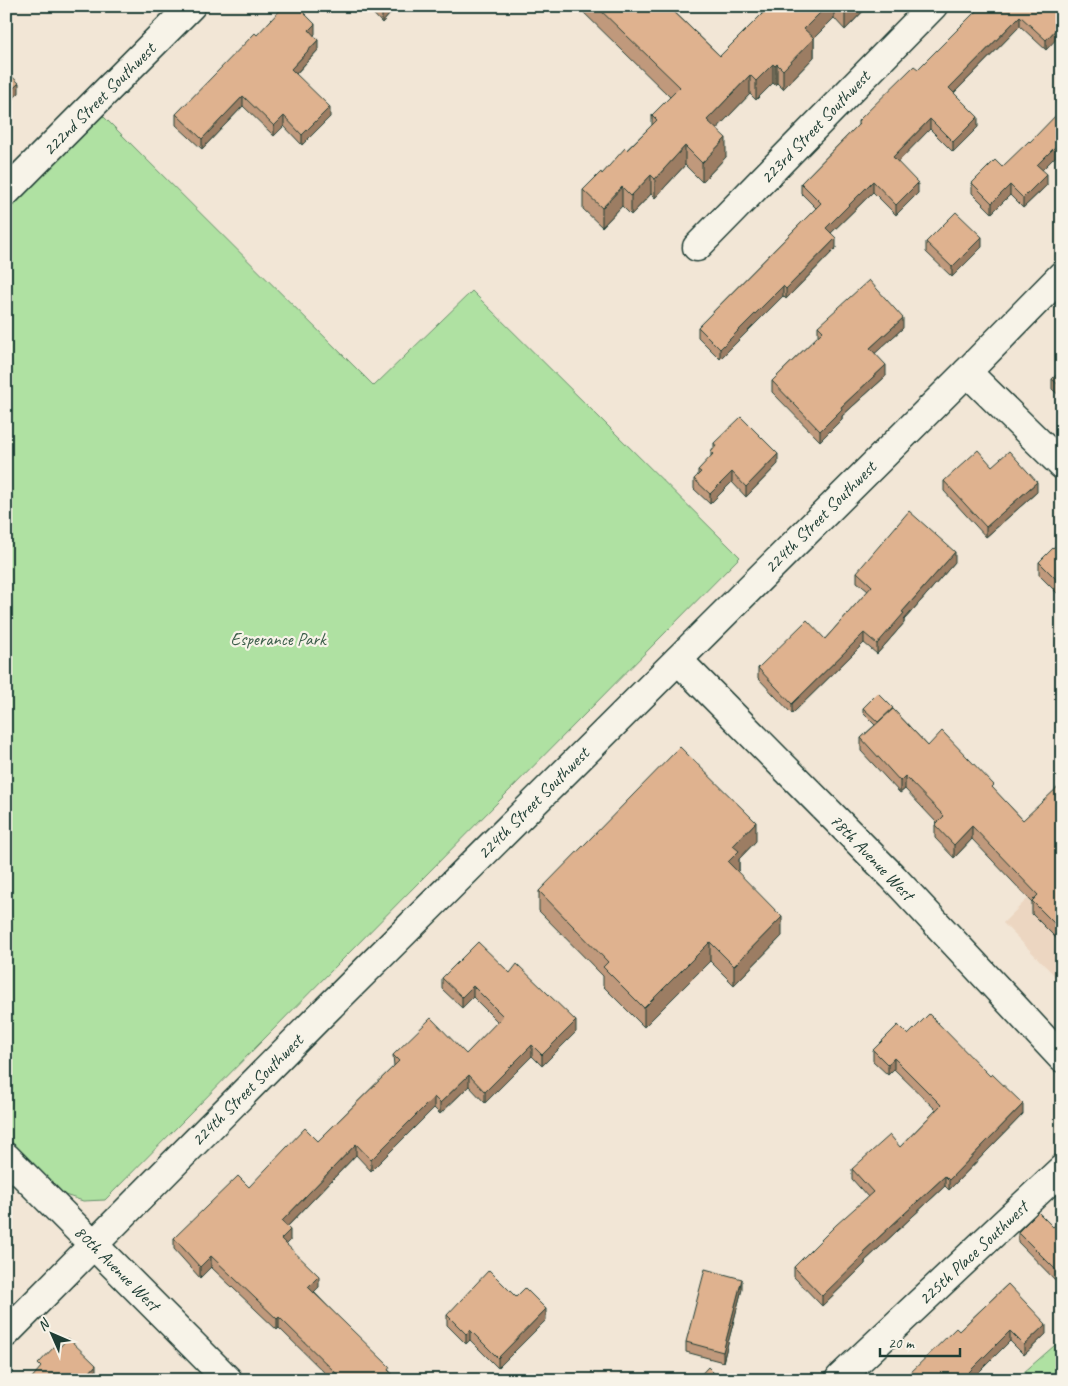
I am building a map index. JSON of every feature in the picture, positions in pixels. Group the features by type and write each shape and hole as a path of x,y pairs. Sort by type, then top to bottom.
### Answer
{"street":[{"name":"222nd Street Southwest","path":"6,192 191,6"},
{"name":"223rd Street Southwest","path":"697,247 933,6"},
{"name":"224th Street Southwest","path":"6,1333 338,998 967,372 1062,275"},
{"path":"967,372 1062,465"},
{"name":"78th Avenue West","path":"678,660 892,876 1062,1058"},
{"name":"80th Avenue West","path":"6,1157 228,1380"},
{"name":"225th Place Southwest","path":"840,1378 1062,1168"}],"shaded area":[{"path":"1062,865 1062,983 1003,923"}],"green space":[{"name":"Esperance Park","path":"102,115 374,386 472,291 740,557 105,1200 83,1201 65,1195 6,1137 6,212"},
{"path":"1062,1339 1062,1380 1015,1380"}],"building":[{"path":"284,6 297,6 315,24 309,30 318,40 291,69 330,107 302,135 284,116 274,126 243,96 202,139 176,114"},
{"path":"596,6 668,6 720,56 770,6 827,6 804,29 814,38 783,70 777,64 775,66 773,64 756,81 750,75 707,120 726,138 702,163 685,146 655,179 651,175 631,196 622,187 602,208 583,190 601,172 602,174 625,148 627,150 657,120 652,115 680,87"},
{"path":"841,6 850,6 845,11"},
{"path":"981,6 1062,6 1058,13 1062,17 1062,23 1046,40 1020,16 949,88 978,117 953,142 930,119 893,157 918,183 896,205 873,181 826,228 836,238 786,289 783,286 720,349 698,327 821,203 801,183 860,123 858,121 914,66 918,69"},
{"path":"6,71 19,83 6,95"},
{"path":"1062,109 1062,140 1037,165 1047,174 1023,198 1010,185 992,203 972,183 995,160 1002,167"},
{"path":"956,212 982,237 952,267 926,242"},
{"path":"869,280 903,318 870,348 886,365 841,407 842,409 820,431 772,381 823,331 818,326"},
{"path":"1062,369 1062,388 1052,379"},
{"path":"741,417 778,454 746,487 732,472 710,494 694,479 701,472 698,470 713,454 711,452 716,446 714,443"},
{"path":"978,450 992,466 1009,451 1037,482 986,527 944,481"},
{"path":"909,511 955,552 902,612 904,613 877,644 864,633 792,704 758,668 807,620 825,639 872,586 857,572"},
{"path":"1062,539 1062,585 1039,562"},
{"path":"878,693 893,708 878,722 863,708"},
{"path":"893,709 928,746 942,731 994,785 992,787 1023,820 1060,785 1062,787 1062,926 1059,928 1032,901 1038,895 972,826 954,845 935,825 944,816 905,776 900,781 861,738"},
{"path":"680,747 756,822 733,846 739,851 728,862 782,917 734,966 710,942 644,1008 603,967 608,962 539,891"},
{"path":"478,942 510,973 517,964 576,1021 542,1055 532,1045 485,1092 469,1075 440,1103 434,1097 371,1160 356,1144 282,1221 290,1230 281,1239 319,1276 308,1287 390,1367 388,1370 398,1380 343,1380 279,1317 277,1319 211,1256 200,1267 174,1238 238,1176 249,1187 305,1128 318,1141 399,1061 393,1055 431,1018 466,1054 503,1016 473,986 462,997 442,978"},
{"path":"929,1014 990,1076 992,1074 1023,1104 949,1180 945,1176 863,1252 865,1254 822,1296 794,1267 836,1225 873,1192 852,1169 890,1135 900,1147 941,1105 894,1058 888,1065 873,1050 898,1025 908,1035"},
{"path":"1038,1212 1053,1227 1062,1219 1062,1276 1018,1232"},
{"path":"705,1269 742,1279 723,1352 686,1342"},
{"path":"489,1270 516,1297 525,1288 546,1309 498,1358 470,1330 466,1334 447,1315"},
{"path":"1008,1284 1046,1324 1024,1345 1010,1331 961,1380 903,1380 956,1328 959,1331"},
{"path":"68,1338 96,1365 89,1373 95,1380 30,1380 41,1367 38,1364 55,1346 58,1349"},
{"path":"708,1367 721,1380 696,1380"}]}
